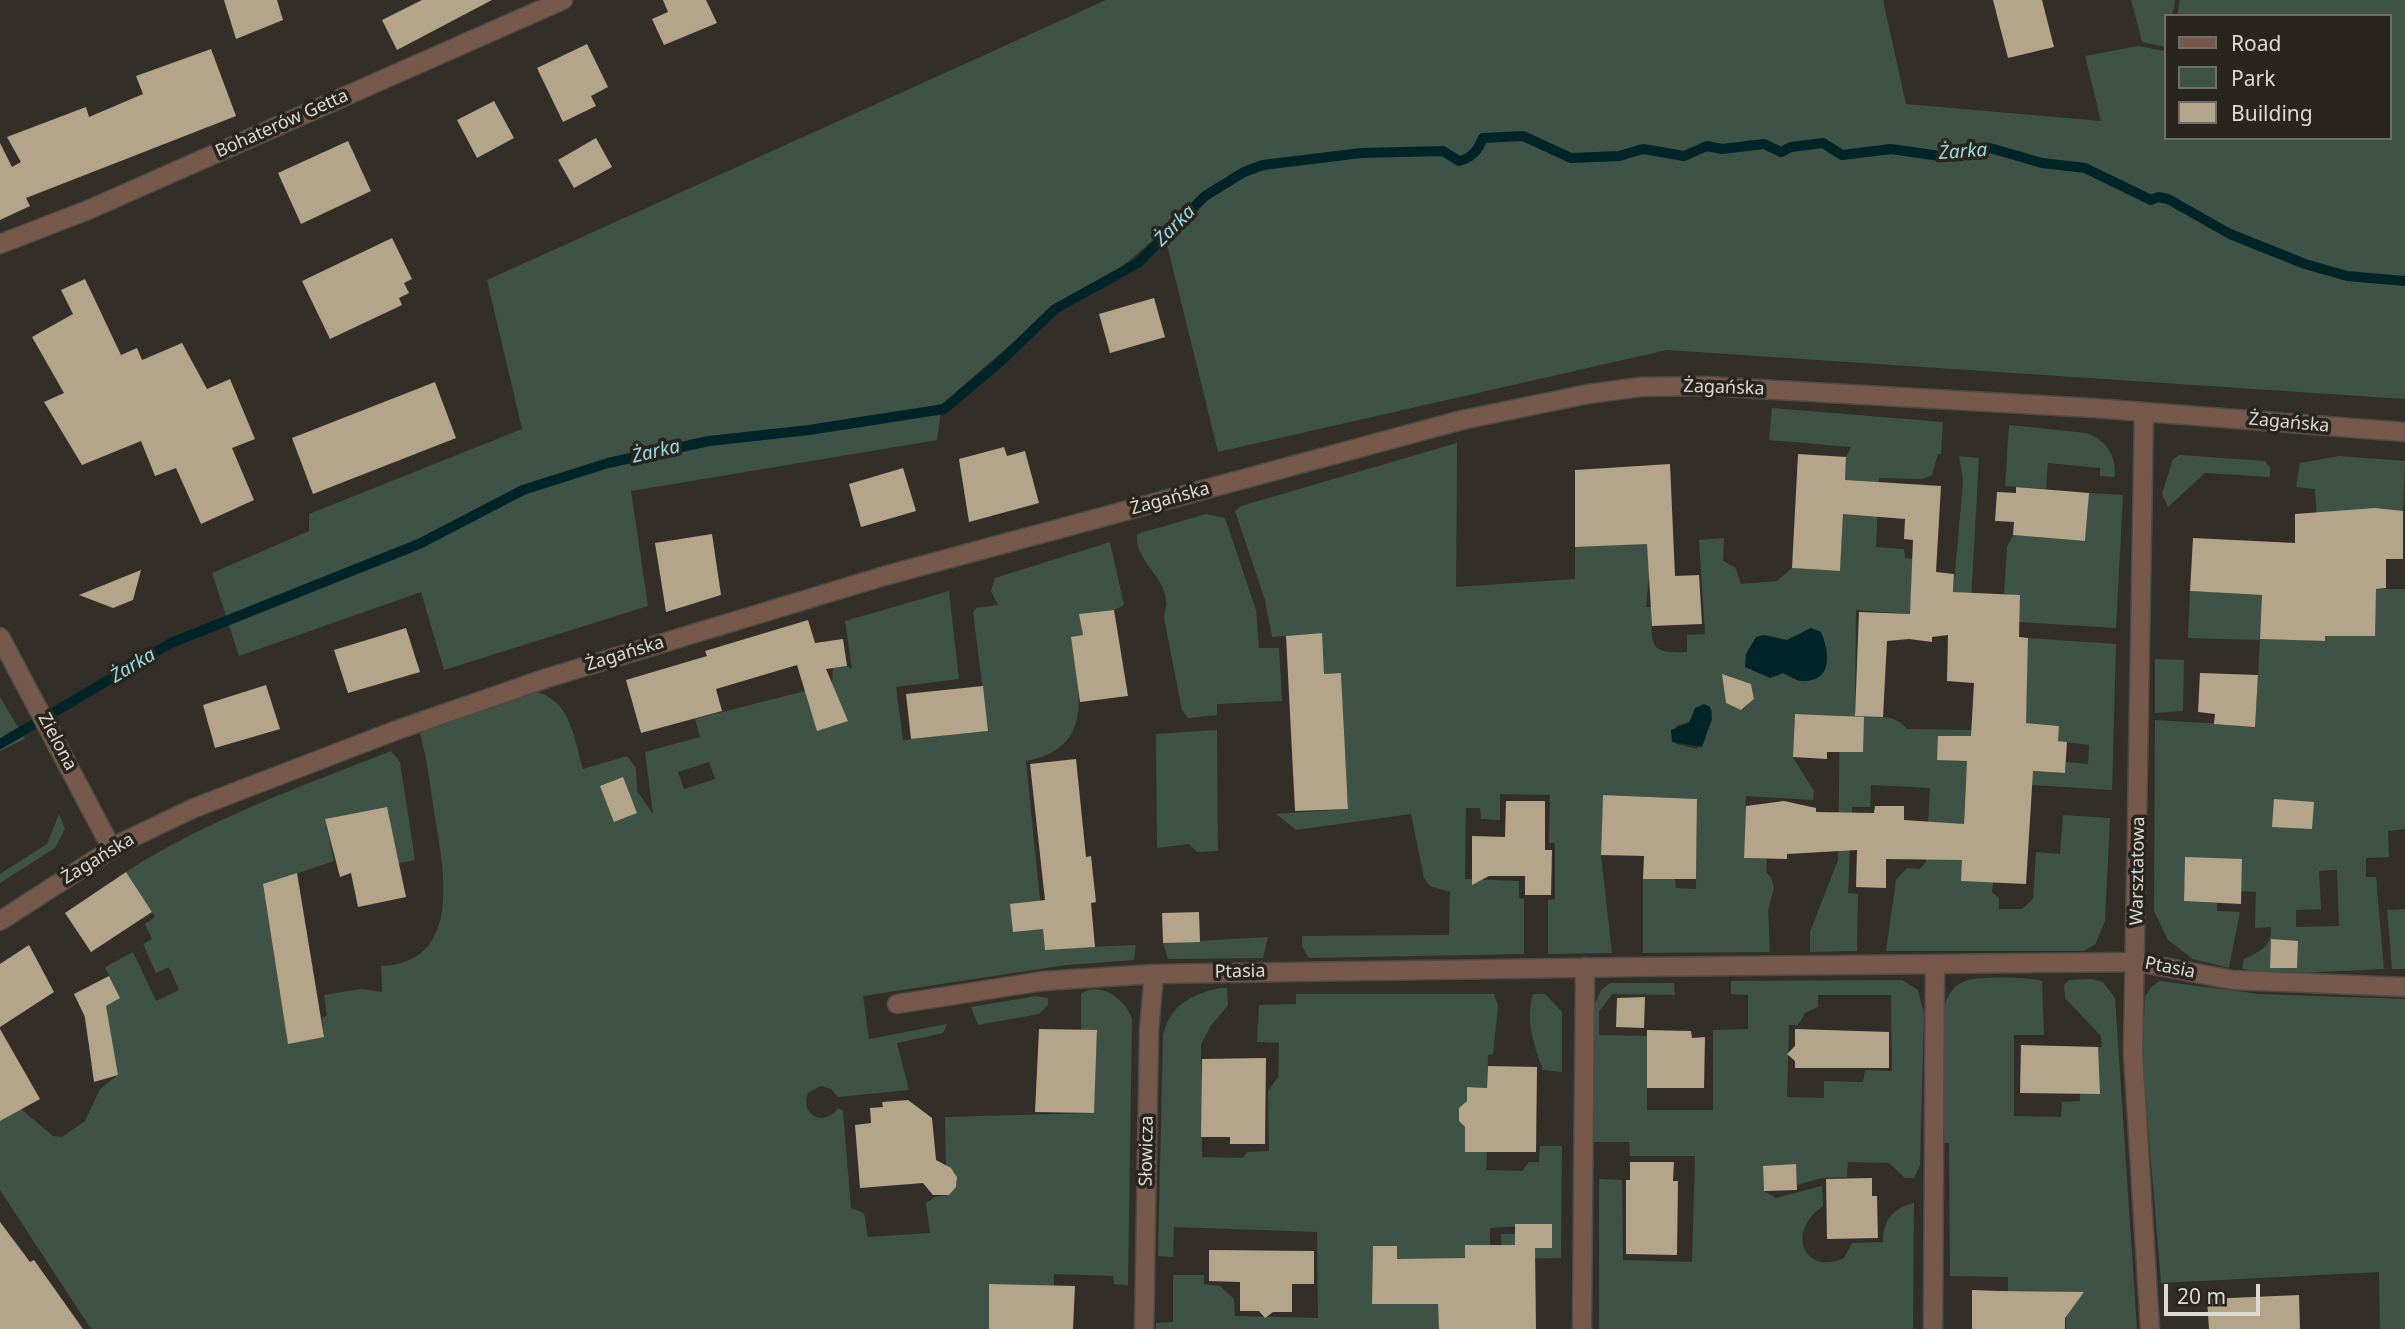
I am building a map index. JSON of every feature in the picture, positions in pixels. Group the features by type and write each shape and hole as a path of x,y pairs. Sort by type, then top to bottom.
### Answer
{"street":[{"name":"Bohaterów Getta","path":"0,244 88,210 563,0"},
{"name":"Żagańska","path":"0,921 112,849 236,790 547,678 884,576 1462,420 1588,394 1640,387 1706,386 2144,412 2405,432"},
{"name":"Warsztatowa","path":"2144,412 2137,962 2133,1053 2150,1329"},
{"name":"Zielona","path":"0,637 112,849"},
{"name":"Ptasia","path":"897,1004 1021,983 1154,974 1585,967 2137,962 2246,982 2405,987"},
{"path":"1933,1329 1935,965"},
{"path":"1582,1329 1585,967"},
{"name":"Słowicza","path":"1144,1329 1149,1031 1154,974"}],"green space":[{"path":"1106,0 1883,0 1906,104 2101,121 2085,56 2138,46 2164,51 2164,140 2391,140 2391,14 2177,14 2180,0 2405,0 2405,280 2337,271 2293,260 2230,233 2169,198 2158,197 2151,200 2102,176 2151,202 2159,198 2168,200 2228,236 2292,263 2337,275 2405,284 2405,399 1667,350 1218,452 1166,241 1208,198 1243,176 1329,158 1390,153 1440,154 1459,163 1475,155 1484,140 1495,137 1523,138 1571,159 1619,157 1644,150 1684,157 1707,146 1722,150 1764,145 1781,153 1823,143 1837,154 1848,157 1885,150 1900,151 1891,148 1842,154 1824,142 1790,147 1781,152 1764,143 1722,148 1706,145 1684,155 1643,148 1619,155 1571,156 1523,135 1494,134 1483,137 1467,158 1459,159 1443,150 1367,151 1263,163 1223,181 1119,269 1058,303 942,404 937,440 631,491 648,606 444,670 421,592 239,656 212,573 309,531 309,514 522,429 487,280","holes":["1943,150 1952,150 1940,156 1922,153 1940,155"]},
{"path":"2131,0 2175,0 2172,14 2164,14 2164,47 2142,42"},
{"path":"1772,408 1943,422 1941,454 1938,454 1932,475 1922,479 1879,478 1876,547 1904,549 1905,558 1930,560 1910,614 1856,610 1855,716 1890,718 1907,729 1972,730 2013,770 2065,773 2066,762 2088,764 2089,745 2058,741 2059,726 2020,722 2026,710 2028,638 2116,644 2112,790 1983,782 1966,776 1963,840 1993,882 1992,892 1999,898 1999,909 2022,909 2033,899 2036,852 2060,854 2063,815 2110,818 2105,921 2095,945 2083,951 1886,951 1896,880 1907,868 1920,869 1926,862 1930,788 1871,785 1870,807 1852,807 1848,893 1858,894 1857,951 1810,952 1810,932 1838,860 1840,716 1795,714 1793,757 1814,791 1813,800 1746,796 1744,858 1767,859 1766,872 1771,877 1774,888 1768,910 1770,952 1643,953 1643,879 1675,879 1676,888 1696,889 1697,799 1603,795 1601,855 1612,953 1548,954 1548,900 1555,899 1555,843 1549,843 1550,795 1500,794 1500,820 1481,819 1480,808 1466,808 1465,879 1519,881 1519,898 1524,899 1524,954 1309,958 1302,946 1302,936 1449,935 1450,892 1430,886 1424,878 1411,814 1296,830 1276,814 1348,809 1341,673 1324,674 1321,633 1272,637 1265,600 1235,511 1241,506 1457,443 1456,587 1575,579 1575,547 1673,542 1649,577 1646,607 1651,607 1654,644 1664,651 1687,652 1687,635 1705,634 1699,540 1724,538 1723,561 1735,567 1741,584 1777,581 1792,568 1840,571 1846,457 1851,447 1769,440","holes":["1799,634 1793,679 1783,673 1774,677 1759,636 1787,640","1735,679 1751,684 1754,699 1742,710 1726,703 1724,688","1695,708 1712,710 1697,749 1676,744 1676,726 1691,721"]},
{"path":"2009,425 2093,436 2109,450 2114,462 2115,477 2100,476 2100,468 2048,463 2046,489 2005,486"},
{"path":"2180,455 2265,461 2270,468 2270,477 2205,473 2168,507 2162,494 2173,459"},
{"path":"1959,456 1979,458 1970,619 1951,617 1963,481"},
{"path":"2339,456 2405,461 2403,511 2378,511 2359,589 2405,589 2405,829 2388,831 2389,857 2366,858 2366,877 2376,877 2384,969 2278,974 2242,969 2244,959 2267,944 2271,927 2255,928 2256,892 2241,891 2242,860 2185,858 2184,901 2217,903 2217,911 2240,912 2229,968 2193,959 2168,940 2154,911 2155,720 2255,726 2260,640 2188,638 2190,591 2262,595 2260,639 2325,641 2315,489 2296,487 2300,463","holes":["2337,870 2339,926 2296,927 2296,910 2321,909 2319,871"]},
{"path":"2089,493 2123,495 2116,628 2019,622 2020,596 2004,594 2007,547 2013,535 2085,541"},
{"path":"1206,514 1225,518 1256,610 1259,648 1279,648 1282,701 1217,704 1217,715 1188,718 1182,710 1164,618 1164,591 1140,552 1137,534"},
{"path":"1110,542 1124,605 1114,610 1080,615 1083,635 1071,637 1079,696 1078,714 1073,730 1064,744 1049,754 1026,761 1045,949 1136,945 1134,960 1066,965 863,996 869,1039 947,1024 943,1033 897,1043 909,1090 838,1097 831,1089 821,1086 808,1093 807,1107 810,1113 820,1118 833,1114 838,1108 843,1111 851,1208 864,1213 868,1237 930,1233 926,1203 935,1197 949,1195 957,1182 955,1172 946,1166 945,1117 1094,1113 1097,1030 1081,1030 1081,994 1096,989 1111,994 1124,1005 1132,1019 1128,1285 1114,1284 1113,1276 1054,1274 1054,1286 989,1284 989,1329 91,1329 0,1190 0,1121 21,1109 53,1136 62,1137 85,1121 100,1089 118,1075 110,1036 88,1042 84,1016 120,998 105,967 133,952 156,1001 179,990 169,967 156,973 143,944 152,939 145,924 155,917 126,872 222,820 391,751 400,762 415,860 399,863 386,807 325,819 334,861 263,885 288,1043 324,1037 322,1017 327,1016 324,995 361,989 382,992 381,966 408,961 426,948 437,930 442,908 441,858 419,731 537,692 548,697 564,712 583,769 627,756 636,768 637,791 653,814 645,752 700,737 695,719 832,684 833,668 847,666 852,669 845,621 949,591 959,679 896,687 903,740 988,731 973,612 976,608 998,605 991,591 995,578","holes":["709,762 715,779 684,789 678,772"]},
{"path":"2155,659 2184,660 2183,711 2155,713"},
{"path":"0,697 25,739 0,751"},
{"path":"1217,730 1218,851 1197,852 1189,844 1157,848 1156,734"},
{"path":"59,814 65,829 55,848 0,883 0,874 47,844"},
{"path":"2405,909 2405,969 2392,969 2387,910"},
{"path":"1268,937 1263,958 1168,959 1163,943"},
{"path":"1972,979 2042,981 2044,1035 2014,1035 2014,1116 2061,1117 2062,1102 2080,1101 2080,1087 2098,1047 2102,1047 2101,1036 2065,998 2064,985 2069,980 2092,979 2103,982 2115,998 2137,1329 2066,1329 2066,1292 2008,1291 2008,1277 1950,1276 1949,1143 1940,1143 1943,1010 1948,996 1957,986"},
{"path":"1902,980 1918,990 1924,1013 1920,1165 1914,1178 1905,1178 1889,1163 1848,1162 1847,1177 1822,1178 1797,1185 1795,1164 1763,1167 1764,1191 1776,1198 1822,1186 1823,1206 1804,1228 1802,1239 1810,1257 1819,1261 1831,1262 1844,1258 1852,1243 1883,1242 1887,1221 1900,1208 1914,1203 1913,1329 1599,1329 1599,1179 1622,1180 1623,1260 1692,1262 1695,1156 1630,1156 1629,1142 1593,1142 1594,1006 1601,990 1610,983 1674,983 1675,995 1612,994 1599,1012 1599,1035 1647,1036 1647,1110 1713,1110 1713,1030 1748,1029 1748,995 1731,994 1731,981","holes":["1818,995 1891,995 1892,1071 1865,1070 1863,1082 1824,1081 1824,1098 1787,1097 1789,1025 1798,1025 1805,1013 1818,1007"]},
{"path":"2160,981 2259,994 2405,999 2405,1329 2380,1329 2379,1272 2161,1283 2142,1054 2145,997 2151,987"},
{"path":"1227,988 1228,1005 1210,1027 1201,1045 1202,1157 1243,1158 1247,1152 1269,1151 1268,1091 1278,1077 1279,1043 1257,1042 1259,1005 1296,1004 1296,994 1494,994 1498,1006 1493,1054 1488,1055 1487,1088 1467,1087 1467,1101 1459,1108 1459,1121 1465,1127 1465,1152 1487,1152 1486,1170 1522,1171 1529,1162 1539,1162 1540,1146 1562,1146 1561,1258 1502,1259 1501,1234 1515,1234 1516,1248 1551,1248 1551,1224 1490,1228 1490,1245 1465,1245 1465,1258 1438,1282 1439,1329 1156,1329 1156,1323 1173,1322 1173,1275 1204,1275 1204,1284 1220,1286 1234,1299 1235,1316 1318,1318 1317,1232 1174,1227 1173,1257 1158,1256 1163,1035 1171,1016 1184,1002 1210,991","holes":["1373,1246 1397,1246 1396,1304 1372,1304"]},
{"path":"1533,994 1545,994 1562,1012 1562,1072 1543,1070 1530,1023"},
{"path":"1036,996 1048,998 1048,1005 1039,1014 978,1025 971,1007"}],"water":[{"path":"1811,628 1821,632 1826,649 1826,665 1819,677 1802,681 1783,673 1770,678 1745,667 1746,654 1756,637 1764,635 1787,640"},
{"path":"1704,704 1710,707 1712,719 1702,747 1672,742 1671,730 1689,723 1695,708"}],"building":[{"path":"224,0 277,0 283,20 236,39"},
{"path":"422,0 492,0 397,50 382,20"},
{"path":"663,0 706,0 717,23 664,45 652,19 668,12"},
{"path":"1993,0 2042,0 2054,47 2008,58"},
{"path":"587,44 608,87 591,96 596,106 563,122 537,68"},
{"path":"211,49 236,116 26,198 30,206 0,220 0,143 12,167 21,162 7,137 86,107 89,117 143,94 136,76"},
{"path":"494,101 514,138 477,158 457,120"},
{"path":"596,138 612,167 574,188 558,160"},
{"path":"348,141 371,191 301,224 278,173"},
{"path":"392,238 412,279 404,283 409,293 399,298 402,305 330,339 302,281"},
{"path":"85,279 121,355 137,348 142,360 182,343 207,389 230,379 255,439 232,448 254,500 201,524 176,468 155,476 141,441 82,465 44,402 64,393 32,337 73,314 61,290"},
{"path":"1154,298 1165,337 1110,353 1099,314"},
{"path":"435,382 456,438 313,494 292,438"},
{"path":"1004,447 1007,456 1025,451 1039,503 969,522 959,459"},
{"path":"1798,454 1846,457 1845,480 1941,486 1936,572 1954,574 1953,592 2020,595 2019,637 2028,638 2026,723 2059,726 2058,741 2067,742 2065,773 2033,771 2026,884 1961,881 1962,860 1886,859 1886,888 1856,887 1857,850 1787,854 1787,859 1744,858 1746,806 1784,801 1816,808 1816,812 1874,813 1875,806 1904,806 1904,820 1964,824 1967,761 1937,760 1938,736 1971,736 1974,683 1947,681 1948,635 1932,637 1932,642 1909,639 1887,641 1883,717 1855,716 1859,612 1910,614 1913,540 1904,539 1905,519 1843,514 1840,571 1792,568"},
{"path":"1670,464 1675,576 1699,575 1702,624 1652,626 1647,544 1575,547 1575,470"},
{"path":"903,468 916,511 861,527 849,484"},
{"path":"2016,487 2089,493 2085,541 2013,535 2014,522 1995,521 1997,492 2016,493"},
{"path":"2375,508 2403,511 2403,559 2386,559 2386,588 2376,589 2375,636 2325,636 2325,641 2260,639 2262,595 2190,591 2193,538 2295,543 2295,514"},
{"path":"712,534 721,595 666,612 655,543"},
{"path":"141,570 133,600 113,608 79,595"},
{"path":"1114,610 1128,696 1080,702 1071,637 1083,635 1079,614"},
{"path":"808,620 815,643 843,639 847,666 826,669 848,721 817,731 797,665 716,689 722,711 641,733 626,680 707,656 705,651"},
{"path":"406,628 420,672 348,693 334,650"},
{"path":"1322,633 1324,674 1341,673 1348,809 1295,811 1286,636"},
{"path":"2200,673 2258,675 2255,727 2214,724 2215,714 2198,712"},
{"path":"1722,674 1751,684 1754,699 1741,710 1726,703"},
{"path":"266,685 280,729 215,748 203,705"},
{"path":"983,686 988,731 911,739 906,694"},
{"path":"1795,714 1864,717 1863,752 1827,752 1827,759 1793,757"},
{"path":"1076,759 1086,857 1091,856 1096,902 1091,903 1095,947 1045,950 1043,929 1013,932 1010,904 1045,900 1030,764"},
{"path":"623,777 637,813 614,822 600,786"},
{"path":"1603,795 1697,799 1696,879 1643,879 1644,856 1601,855"},
{"path":"2274,799 2314,802 2312,829 2272,827"},
{"path":"1506,801 1545,801 1545,850 1552,850 1551,895 1525,895 1525,876 1489,876 1472,885 1472,836 1505,837"},
{"path":"387,807 406,897 358,907 351,873 340,877 325,819"},
{"path":"2185,857 2242,859 2241,904 2184,901"},
{"path":"126,872 152,912 91,952 65,913"},
{"path":"297,873 324,1037 288,1044 263,884"},
{"path":"1199,912 1200,942 1163,943 1162,913"},
{"path":"2271,939 2298,941 2297,968 2270,968"},
{"path":"29,945 54,992 0,1027 0,964"},
{"path":"109,976 120,998 106,1006 118,1075 94,1082 85,1017 74,994"},
{"path":"1645,997 1644,1028 1616,1027 1617,998"},
{"path":"0,1029 40,1099 0,1121"},
{"path":"1039,1029 1097,1030 1094,1113 1035,1112"},
{"path":"1795,1029 1889,1032 1889,1068 1795,1068 1795,1061 1787,1054 1795,1046"},
{"path":"1647,1030 1691,1031 1692,1038 1705,1037 1704,1088 1647,1088"},
{"path":"2021,1045 2098,1047 2100,1094 2020,1093"},
{"path":"1266,1058 1265,1144 1230,1144 1230,1137 1201,1137 1202,1059"},
{"path":"1488,1066 1537,1067 1536,1152 1465,1152 1465,1127 1459,1121 1459,1108 1467,1101 1467,1087 1487,1088"},
{"path":"908,1100 932,1118 936,1160 951,1168 957,1177 956,1187 949,1195 933,1195 923,1183 860,1188 855,1125 871,1123 870,1108 883,1107 882,1102"},
{"path":"1630,1162 1674,1162 1673,1181 1678,1181 1677,1255 1626,1254 1626,1180 1630,1180"},
{"path":"1796,1164 1797,1190 1764,1191 1763,1166"},
{"path":"1872,1178 1872,1196 1877,1196 1878,1238 1827,1239 1826,1179"},
{"path":"0,1222 30,1262 34,1260 83,1329 0,1329"},
{"path":"1515,1224 1552,1224 1552,1248 1535,1248 1536,1329 1439,1329 1438,1304 1372,1304 1373,1246 1397,1246 1397,1259 1465,1258 1465,1245 1515,1245"},
{"path":"1209,1250 1314,1251 1314,1284 1292,1284 1292,1312 1273,1312 1265,1318 1259,1311 1240,1311 1240,1282 1209,1281"},
{"path":"989,1284 1075,1286 1073,1329 989,1329"},
{"path":"1972,1290 2084,1292 2065,1318 2065,1329 1972,1329"},
{"path":"2299,1295 2300,1329 2209,1329 2207,1299"}],"waterway":[{"name":"Żarka","path":"0,744 171,643 419,544 523,490 608,463 709,441 809,430 944,409 1000,362 1055,309 1138,263 1205,196 1244,172 1263,165 1361,153 1443,151 1459,161 1474,153 1483,138 1523,136 1571,158 1619,156 1643,149 1684,156 1707,146 1722,149 1764,144 1781,152 1791,147 1823,143 1842,155 1891,149 1940,156 1953,150 1990,148 2042,163 2085,168 2151,200 2158,197 2168,199 2230,234 2305,264 2347,276 2405,281"}]}
